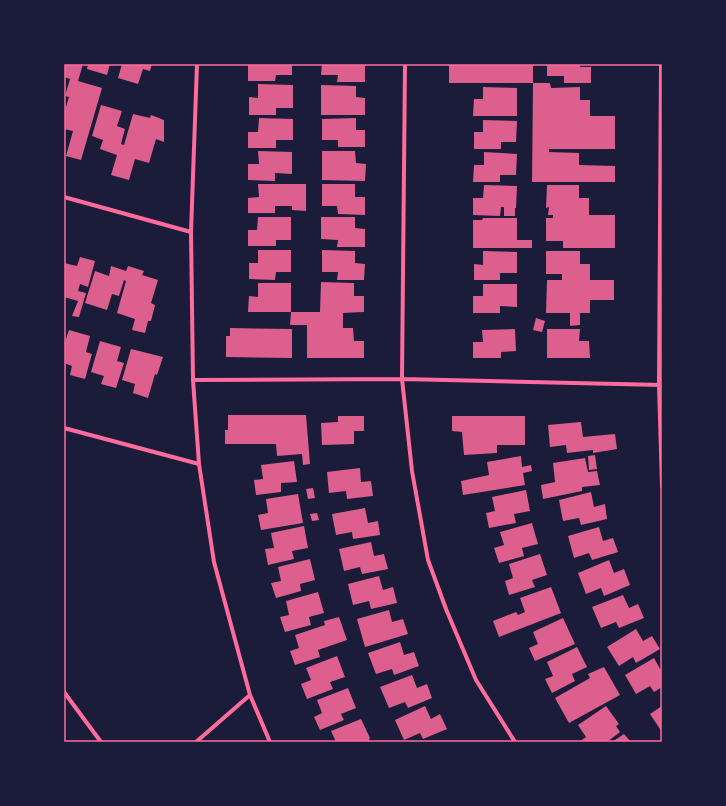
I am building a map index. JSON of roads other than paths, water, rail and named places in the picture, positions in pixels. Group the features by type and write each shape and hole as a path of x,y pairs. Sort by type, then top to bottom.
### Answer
{"street":[{"path":"197,64 191,232 193,380 199,464 214,562 250,695 270,742"},
{"path":"405,64 402,379 412,471 428,560 446,609 476,680 515,742"},
{"path":"661,64 662,486"},
{"path":"64,197 191,232"},
{"path":"193,380 402,379 661,385"},
{"path":"64,428 199,464"},
{"path":"64,692 101,742"},
{"path":"196,742 250,695"}]}
